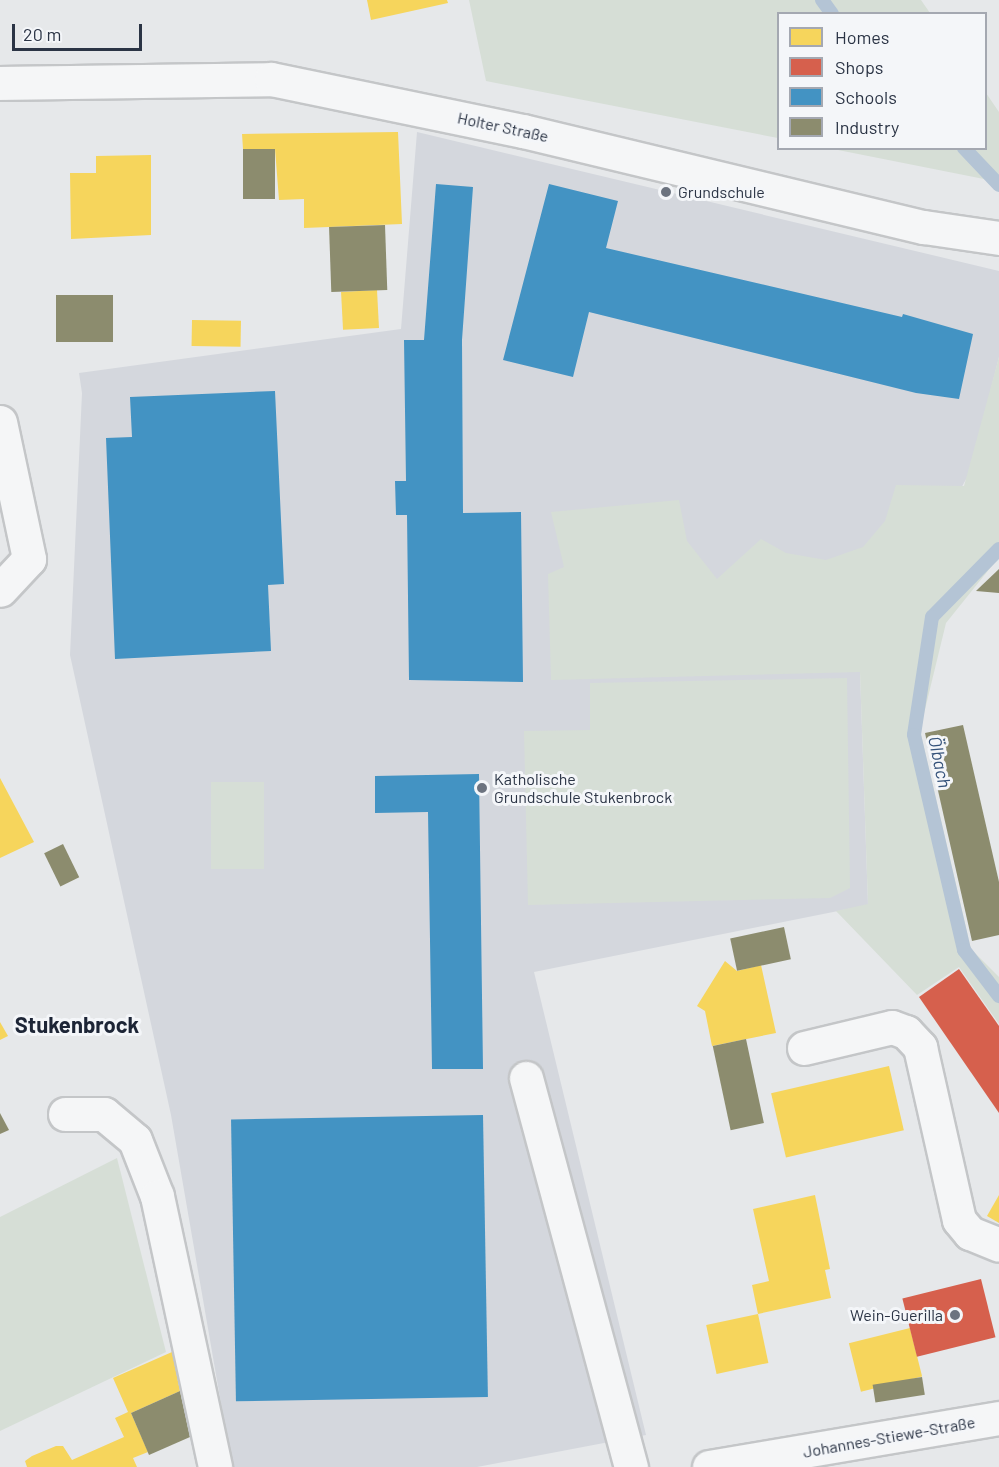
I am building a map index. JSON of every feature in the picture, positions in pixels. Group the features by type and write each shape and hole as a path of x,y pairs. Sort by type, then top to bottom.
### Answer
{"street":[{"name":"Holter Straße","path":"0,83 271,79 523,131 924,227 999,238"},
{"path":"0,422 29,559 0,590"},
{"path":"804,1048 892,1027 906,1032 920,1047 959,1220 970,1233 999,1245"},
{"path":"526,1078 631,1467"},
{"path":"65,1114 104,1114 135,1140 157,1196 215,1467"},
{"name":"Johannes-Stiewe-Straße","path":"709,1467 999,1418"}],"shaded area":[{"path":"469,0 921,0 929,12 777,12 777,138 486,81"},
{"path":"987,94 999,112 999,182 838,150 987,150"},
{"name":"Katholische Grundschule Stukenbrock","path":"417,132 999,271 999,357 970,472 860,672 868,905 534,972 646,1435 477,1467 232,1467 171,1115 70,655 82,393 79,373 401,329"},
{"path":"999,357 999,557 946,623 920,730 971,949 999,977 999,1024 959,967 917,995 836,911 868,904 860,672 551,680 548,574 564,567 551,512 679,500 687,541 717,579 761,539 786,553 826,560 863,547 885,521 896,485 964,486"},
{"path":"847,678 850,888 830,898 528,905 524,731 590,730 590,683"},
{"path":"211,782 264,782 264,869 211,869"},
{"path":"117,1158 166,1352 0,1431 0,1217"}],"building: Homes":[{"path":"367,0 447,0 448,3 371,20"},
{"path":"398,132 402,224 304,228 304,199 279,200 275,149 243,149 242,134"},
{"path":"151,155 151,235 71,239 70,173 96,173 96,156"},
{"path":"377,290 379,328 343,330 341,292"},
{"path":"192,320 241,321 241,347 192,346"},
{"path":"0,778 34,842 0,858"},
{"path":"725,961 737,971 761,965 776,1033 712,1046 705,1011 697,1006"},
{"path":"0,1022 8,1036 0,1040"},
{"path":"889,1066 904,1130 786,1158 771,1093"},
{"path":"815,1195 830,1269 825,1270 831,1298 758,1314 752,1285 769,1281 753,1209"},
{"path":"999,1195 999,1223 987,1216"},
{"path":"758,1314 768,1363 717,1374 706,1325"},
{"path":"910,1328 922,1377 861,1392 849,1343"},
{"path":"172,1352 180,1391 131,1413 148,1452 133,1458 137,1467 27,1467 25,1461 56,1446 63,1446 72,1460 124,1437 115,1418 128,1412 113,1378"}],"building: Shops":[{"path":"959,969 999,1026 999,1113 919,997"},
{"path":"981,1279 996,1337 917,1357 902,1299"}],"building: Schools":[{"path":"436,184 473,187 462,340 463,513 521,512 523,682 409,680 407,515 396,515 395,481 406,481 404,340 424,340"},
{"path":"549,184 618,201 606,248 902,317 903,314 973,334 959,399 916,393 589,312 573,377 503,360"},
{"path":"275,391 284,584 268,585 271,651 115,659 106,438 132,437 130,397"},
{"path":"479,774 483,1069 432,1069 428,812 375,813 375,776"},
{"path":"483,1115 488,1397 236,1401 231,1119"}],"building: Industry":[{"path":"243,149 275,149 275,199 243,199"},
{"path":"385,225 387,290 331,292 329,227"},
{"path":"56,295 113,295 113,342 56,342"},
{"path":"999,569 999,593 976,591 978,589"},
{"path":"963,725 999,882 999,935 972,941 925,733"},
{"path":"63,844 79,877 60,886 44,853"},
{"path":"784,927 791,959 737,971 730,938"},
{"path":"746,1039 764,1123 731,1130 713,1046"},
{"path":"0,1113 9,1130 0,1134"},
{"path":"922,1377 925,1395 875,1403 873,1385"},
{"path":"180,1391 190,1437 149,1455 131,1413"}],"waterway":[{"name":"Ölbach","path":"822,0 831,12"},
{"name":"Ölbach","path":"966,150 999,185"},
{"name":"Ölbach","path":"999,549 932,617 914,735 964,950 999,996"}],"place":[{"name":"Grundschule","path":"666,192"},
{"name":"Katholische Grundschule Stukenbrock","path":"482,788"},
{"name":"Wein-Guerilla","path":"955,1315"}],"district":[{"name":"Stukenbrock","path":"77,1025"}]}
